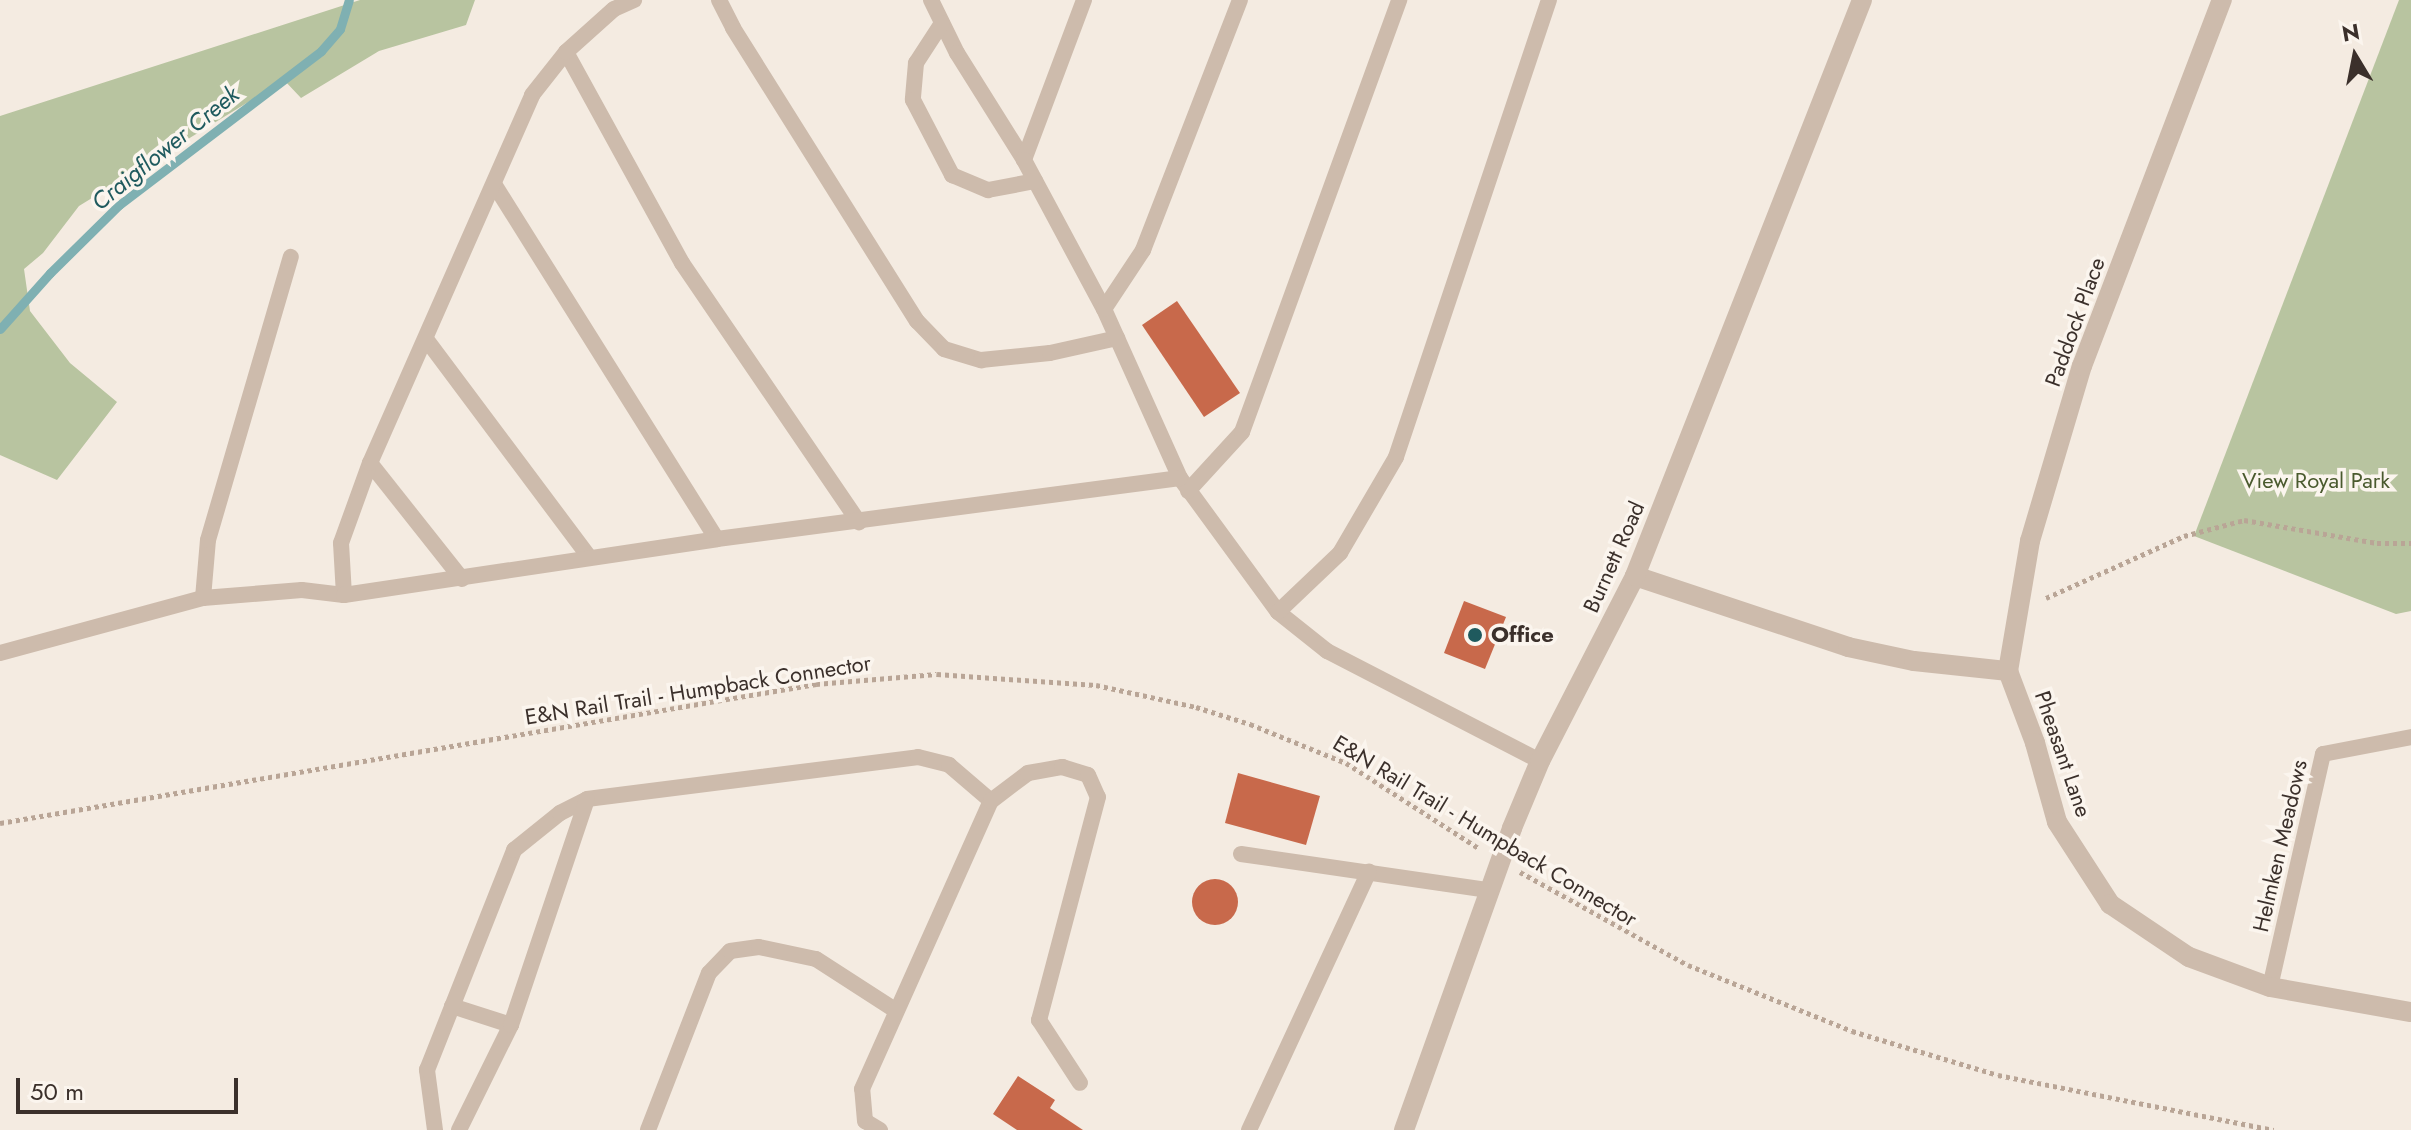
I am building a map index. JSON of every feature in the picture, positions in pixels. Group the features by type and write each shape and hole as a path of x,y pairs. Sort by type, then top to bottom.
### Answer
{"street":[{"name":"Burnett Road","path":"1404,1130 1499,860 1540,761 1635,576 1862,0"},
{"name":"Paddock Place","path":"2008,671 2030,541 2082,366 2222,0"},
{"path":"1635,576 1848,647 1914,661 2008,671"},
{"name":"Pheasant Lane","path":"2008,671 2035,743 2057,822 2110,904 2189,957 2270,987 2411,1012"}],"lane":[{"path":"344,595 341,543 370,463 532,95 566,52 614,9 634,0"},
{"path":"719,0 733,28 917,321 944,349 981,360 1050,353 1117,338"},
{"path":"931,0 1024,160 1104,309 1184,484 1278,612 1327,651 1540,761"},
{"path":"1024,160 1084,0"},
{"path":"1104,309 1143,250 1240,0"},
{"path":"0,653 203,598 302,590 344,595 717,539 1184,484 1242,432 1399,0"},
{"path":"1278,612 1340,553 1396,457 1549,0"},
{"path":"942,23 916,63 913,100 952,175 988,190 1035,181"},
{"path":"566,52 682,263 859,522"},
{"path":"494,184 717,539"},
{"path":"203,598 208,540 291,257"},
{"path":"426,339 589,557"},
{"path":"370,463 462,579"},
{"name":"Helmken Meadows","path":"2270,987 2323,754 2411,737"},
{"path":"435,1130 427,1070 452,1006 514,850 560,813 587,799 918,757 949,765 991,801"},
{"path":"880,1130 865,1121 862,1089 991,801 1028,773 1062,767 1088,775 1098,797 1039,1020 1080,1083"},
{"path":"459,1130 511,1025 587,799"},
{"path":"1241,854 1488,890"},
{"path":"1249,1130 1369,871"},
{"path":"648,1130 709,973 730,951 759,947 816,959 895,1010"},
{"path":"452,1006 511,1025"}],"path":[{"path":"2018,608 2066,590 2184,536 2244,520 2377,543 2411,543"},
{"name":"E&N Rail Trail - Humpback Connector","path":"0,823 816,684 869,678 978,674 1096,685 1196,707 1250,724 1346,763 1499,860 1688,965 1852,1031 1998,1075 2274,1130"}],"green space":[{"path":"360,0 475,0 466,25 379,51 301,98 284,80 79,206 43,253 24,269 30,311 70,363 117,402 57,480 0,455 0,116"},
{"name":"View Royal Park","path":"2399,0 2411,0 2411,611 2396,614 2194,536"}],"building":[{"path":"1177,301 1240,393 1204,417 1142,325"},
{"name":"Office","path":"1464,601 1506,617 1485,669 1444,653"},
{"path":"1238,773 1320,796 1306,845 1225,823"},
{"path":"1215,879 1231,886 1238,902 1231,918 1215,925 1199,918 1192,902 1199,886"},
{"path":"1018,1076 1055,1100 1050,1108 1083,1130 1017,1130 993,1114"}],"waterway":[{"name":"Craigflower Creek","path":"0,329 50,273 119,205 321,51 340,29 349,0"}],"place":[{"name":"Office","path":"1475,635"}]}
